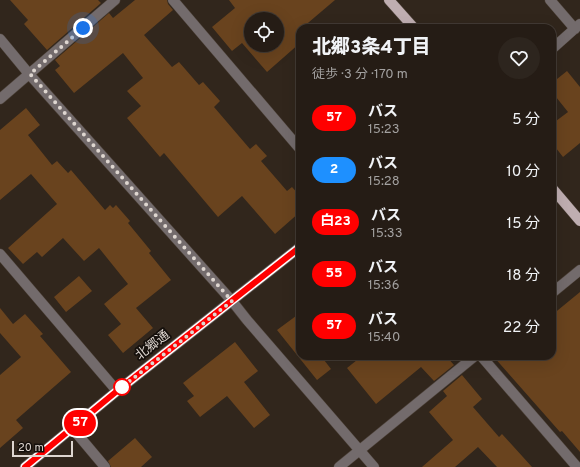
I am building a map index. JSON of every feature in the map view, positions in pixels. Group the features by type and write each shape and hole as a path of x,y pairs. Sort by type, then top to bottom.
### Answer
{"main road":[{"path":"389,0 410,24"},
{"path":"556,193 580,221"}],"street":[{"path":"0,99 115,0"},
{"path":"173,0 296,144"},
{"path":"550,0 577,27 556,45"},
{"path":"0,39 232,301 374,467"},
{"name":"北郷通","path":"25,467 73,429 117,391 296,250"},
{"path":"0,254 117,391"},
{"path":"556,290 580,270"},
{"path":"340,467 471,360"},
{"path":"484,360 577,467"},
{"path":"73,429 105,467"}],"building":[{"path":"10,0 98,0 101,3 47,50 24,24 28,20"},
{"path":"135,0 167,0 168,4 173,10 144,35 172,67 179,62 199,85 203,82 220,101 214,107 250,149 256,144 267,156 261,161 287,191 292,187 296,192 296,216 275,234 242,196 218,217 164,153 160,157 127,118 141,106 127,91 143,78 123,53 74,93 55,70 60,66 55,60 109,13 113,18"},
{"path":"229,0 335,0 307,24 296,24 296,47 267,72 250,52 284,52 284,12 244,12 244,45 242,43 232,51 212,27 235,8"},
{"path":"567,71 580,87 580,143 563,157 556,148 556,121 568,112 556,97 556,80"},
{"path":"26,108 40,125 28,135 52,165 57,161 68,173 71,170 105,210 110,205 113,208 116,205 130,221 128,223 151,251 149,253 171,280 136,308 153,328 123,353 108,335 121,324 104,304 128,284 99,248 84,261 63,238 42,257 37,252 23,264 8,248 57,204 31,174 0,200 0,130"},
{"path":"79,276 92,291 66,312 54,297"},
{"path":"580,292 580,452 562,431 560,432 497,360 556,360 556,312"},
{"path":"0,308 13,324 25,314 43,334 40,336 71,372 16,420 23,428 0,448 0,375 21,357 0,333"},
{"path":"296,316 296,354 277,330"},
{"path":"235,342 258,371 244,382 270,415 254,428 227,396 200,417 187,401 194,396 183,383"},
{"path":"301,360 324,360 331,369 317,380"},
{"path":"357,360 450,360 454,365 434,381 421,367 376,404 347,368"},
{"path":"462,375 482,399 473,407 499,437 502,434 532,467 497,467 478,447 455,467 422,467 453,440 429,412 447,396 443,391"},
{"path":"135,438 152,457 141,467 111,467 108,461"}],"bus line":[{"name":"57","path":"25,467 73,429 117,391 232,301 261,276 296,250"}],"route":[{"path":"83,28 30,74 232,301 117,391 122,387"}]}
